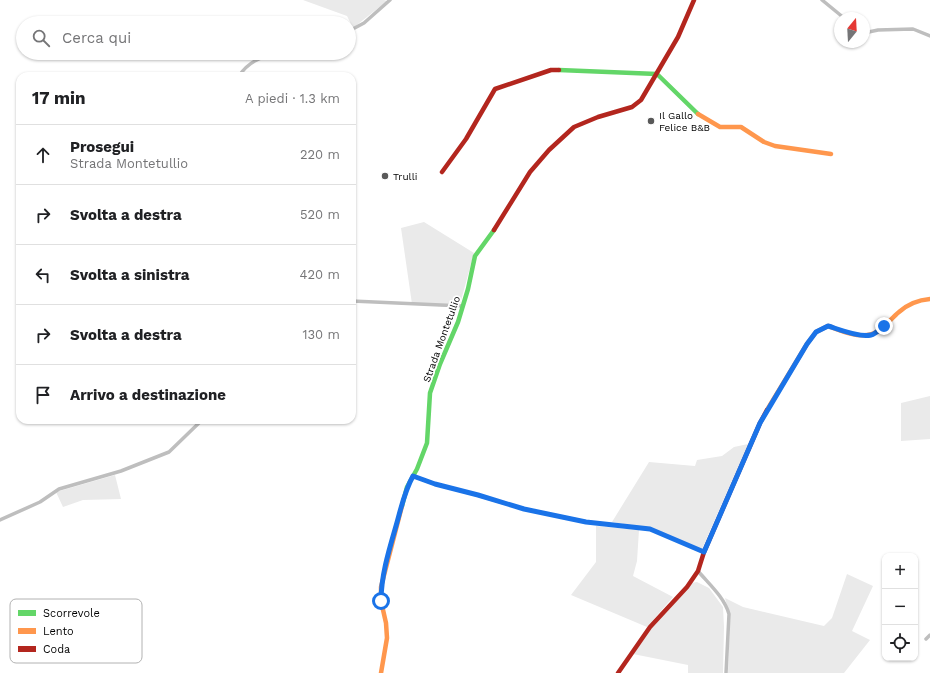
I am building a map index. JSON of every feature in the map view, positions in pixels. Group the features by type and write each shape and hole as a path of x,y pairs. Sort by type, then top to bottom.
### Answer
{"street":[{"path":"356,27 364,23 390,0"},
{"name":"Strada Montetullio","path":"381,673 387,638 386,623 381,601 381,587 407,487 427,443 430,393 440,364 458,322 468,289 475,256 494,230 530,172 549,150 574,127 598,117 632,106 641,100 678,37 694,0"},
{"path":"822,0 837,12"},
{"path":"870,32 878,30 913,29 930,36"},
{"path":"241,72 256,60"},
{"path":"442,172 466,139 495,89 551,70 657,74 699,115 720,127 741,127 760,139 775,146 831,154"},
{"path":"618,673 650,628 687,587 698,570 704,552 760,423 807,344 816,332 828,326 854,334 869,336 876,333 898,312 912,303 930,299"},
{"path":"356,301 463,306"},
{"path":"0,520 40,502 60,489 121,471 170,452 198,424"},
{"path":"413,476 435,484 524,509 586,522 650,529 704,552"},
{"path":"698,570 718,594 727,607 729,614 726,673"},
{"path":"926,639 930,635"}],"shaded area":[{"path":"303,0 387,1 356,26 356,16 347,16"},
{"path":"424,222 474,253 459,308 412,304 401,228"},
{"path":"930,396 930,439 901,441 901,403"},
{"path":"748,444 702,549 654,529 612,522 649,462 695,466 697,460 722,456 734,447"},
{"path":"115,475 121,499 83,500 63,507 56,492"},
{"path":"596,526 639,530 637,561 633,576 673,597 647,627 571,595 596,562"},
{"path":"847,574 873,586 852,631 870,640 844,673 728,673 730,618 725,598 743,607 824,626 832,618"},
{"path":"697,582 709,588 723,607 723,673 688,673 688,665 633,654 660,614 691,583"}],"traffic: fast":[{"path":"559,70 657,74 698,114"},
{"path":"402,506 407,487 417,469 427,443 430,393 440,364 458,322 468,289 475,256 494,230"}],"traffic: slow":[{"path":"698,114 720,127 741,127 764,142 775,146 831,154"},
{"path":"767,410 807,344 816,332 828,326 852,334 872,334 881,329 895,315 906,307 917,301 930,299"},
{"path":"381,673 387,638 386,623 381,601 381,587 402,506"}],"traffic: jam":[{"path":"494,230 530,172 549,150 574,127 598,117 632,107 641,100 678,37 694,0"},
{"path":"442,172 466,139 495,89 551,70 559,70"},
{"path":"618,673 650,627 687,587 698,571 704,552 767,410"}],"place":[{"name":"Il Gallo Felice B&B","path":"651,121"},
{"name":"Trulli","path":"385,176"}],"route":[{"path":"381,601 381,587 391,545 407,487 413,476 435,484 524,509 586,522 650,529 704,552 760,423 807,344 816,332 828,326 854,334 869,336 876,333 884,326"}]}
